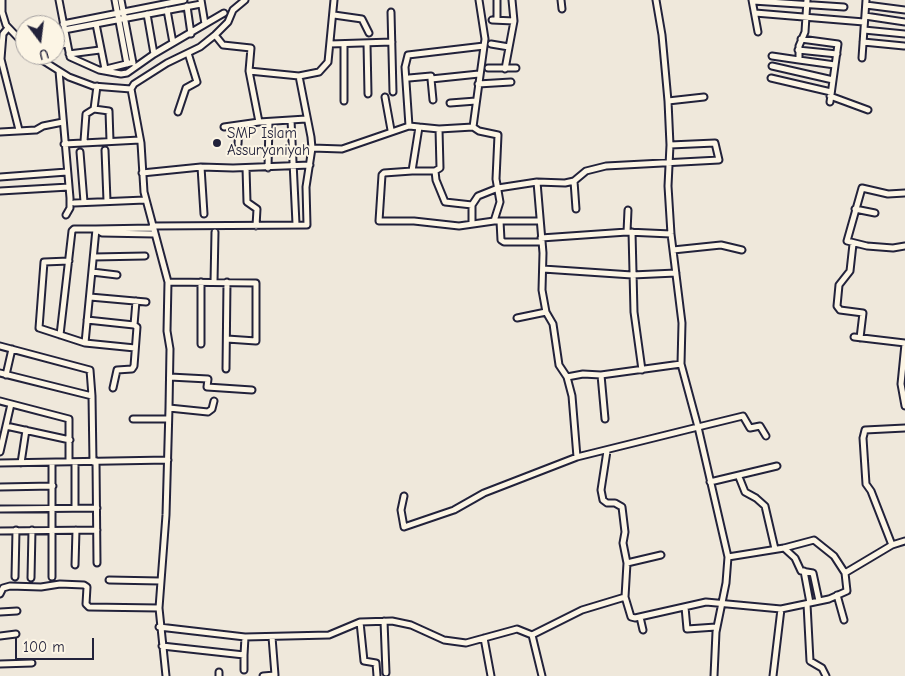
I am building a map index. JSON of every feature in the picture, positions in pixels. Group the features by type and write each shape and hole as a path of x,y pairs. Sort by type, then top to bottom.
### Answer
{"street":[{"path":"59,0 62,15"},
{"path":"115,0 121,16 130,63"},
{"path":"121,0 121,16"},
{"path":"65,27 121,16 184,0"},
{"path":"166,676 159,627 159,608 170,408 170,349 167,331 168,282 145,200 140,140 131,89 134,84 151,72 200,47 228,22 233,10 245,0"},
{"path":"249,71 299,76 313,74 324,68 328,62 334,16 334,0"},
{"path":"473,127 484,46 478,0"},
{"path":"497,0 495,20 514,21"},
{"path":"505,69 514,21 512,0"},
{"path":"561,0 562,9"},
{"path":"656,0 662,35 668,101 670,145 668,186 671,234 682,323 681,364 698,427 728,557 726,583 716,627 714,676"},
{"path":"758,32 753,1 844,7"},
{"path":"65,27 96,24 121,16 147,14 201,2 205,24"},
{"path":"862,58 866,2 905,10"},
{"path":"799,60 798,50 805,32 806,3"},
{"path":"1,4 8,28 15,35"},
{"path":"187,6 191,34"},
{"path":"167,10 173,43"},
{"path":"391,12 393,92"},
{"path":"755,13 805,18 905,22"},
{"path":"147,14 154,54"},
{"path":"65,33 71,58 102,69 125,74 154,54 224,14"},
{"path":"334,16 362,19 369,33"},
{"path":"96,24 102,69"},
{"path":"8,28 3,34 1,41 0,59 19,130"},
{"path":"864,30 905,34"},
{"path":"215,35 223,45 251,48 249,71 259,122"},
{"path":"801,39 837,43 830,102"},
{"path":"330,44 392,42"},
{"path":"863,42 904,46"},
{"path":"368,43 368,94"},
{"path":"344,44 344,101"},
{"path":"491,44 509,47"},
{"path":"409,126 406,67 408,54 484,46"},
{"path":"69,54 100,50"},
{"path":"798,50 837,54"},
{"path":"178,112 186,88 194,86 197,82 188,53"},
{"path":"772,56 835,65"},
{"path":"102,69 145,61"},
{"path":"50,65 59,71 97,86 131,89"},
{"path":"772,66 833,80"},
{"path":"488,68 516,68"},
{"path":"59,71 69,187 70,208 66,214"},
{"path":"431,79 479,74"},
{"path":"60,335 74,229 153,229 206,224 256,226 307,225 306,187 312,148 299,76"},
{"path":"409,78 431,76 434,100"},
{"path":"771,78 831,94 868,110"},
{"path":"478,84 511,82"},
{"path":"94,109 97,86"},
{"path":"385,97 391,130"},
{"path":"668,101 704,97"},
{"path":"450,103 476,101"},
{"path":"84,141 86,114 94,109 109,111 110,141"},
{"path":"224,127 259,122 306,119"},
{"path":"291,120 296,224"},
{"path":"0,132 36,130 43,126 63,122"},
{"path":"268,168 269,122"},
{"path":"238,144 239,125"},
{"path":"312,148 342,149 391,130 409,126 438,129 473,127 479,131 498,134 498,188 500,202 497,221 501,240 504,242 630,232 671,234"},
{"path":"412,171 419,127"},
{"path":"438,129 442,163 435,171 436,180 446,202 472,204"},
{"path":"64,144 84,141 140,140"},
{"path":"472,224 472,204 478,196 498,188 537,182 565,183 574,181 586,171 606,166 717,162 719,157 715,142 670,145"},
{"path":"105,150 107,201"},
{"path":"80,152 84,202"},
{"path":"142,173 201,167 268,168 310,165"},
{"path":"201,167 204,214"},
{"path":"246,168 247,202 257,209 256,226"},
{"path":"435,171 384,173 379,221 414,220 459,226 497,221 540,220"},
{"path":"0,177 68,172"},
{"path":"574,181 576,209"},
{"path":"537,182 542,290 546,312 553,324 558,365 567,377 575,418 577,458"},
{"path":"0,191 69,187"},
{"path":"905,193 888,194 862,188 846,241 853,244 893,248 905,246"},
{"path":"74,203 145,200"},
{"path":"855,209 875,213"},
{"path":"628,210 634,312 642,370"},
{"path":"85,343 96,229"},
{"path":"214,282 216,232"},
{"path":"853,244 850,271 839,285 837,306 840,310 863,313 857,337 905,344 901,384 905,406"},
{"path":"673,250 721,246 742,250"},
{"path":"94,257 145,256"},
{"path":"69,261 46,261 43,271 38,324 42,329 85,343 136,348"},
{"path":"542,269 632,275 676,273"},
{"path":"92,272 117,275"},
{"path":"168,282 254,282 257,285 256,341 227,339"},
{"path":"201,282 201,344"},
{"path":"226,369 228,282"},
{"path":"90,297 146,302"},
{"path":"113,388 116,370 120,368 128,370 134,366 137,331 134,325 136,301"},
{"path":"517,318 546,312"},
{"path":"87,320 134,325"},
{"path":"0,346 90,370 97,508 97,563"},
{"path":"12,349 3,374 92,396"},
{"path":"567,377 583,374 601,375 681,364"},
{"path":"601,375 605,419"},
{"path":"170,377 208,379 208,387 252,390"},
{"path":"0,401 69,419 75,508"},
{"path":"170,408 208,412 212,409 214,402"},
{"path":"0,452 11,404"},
{"path":"404,496 401,510 404,526 454,510 484,493 577,458 698,427 743,416 750,428 760,426 766,436"},
{"path":"133,419 168,419"},
{"path":"6,426 70,440"},
{"path":"892,545 871,491 866,484 863,438 865,430 905,428"},
{"path":"21,463 26,430"},
{"path":"606,451 600,490 607,503 615,503 622,507 623,543 627,563 625,597 631,617 640,617 706,602 721,602 781,610 837,596 847,591 845,573 834,556 817,541 728,557"},
{"path":"0,463 168,460"},
{"path":"52,463 52,577"},
{"path":"710,482 739,477 777,466"},
{"path":"739,477 745,492 765,506 775,549"},
{"path":"0,487 53,486"},
{"path":"0,509 97,508"},
{"path":"0,530 97,530"},
{"path":"16,530 16,577"},
{"path":"31,578 32,530"},
{"path":"75,565 76,530"},
{"path":"845,573 892,545 905,541"},
{"path":"784,548 795,558 801,570 810,572 814,576 819,601"},
{"path":"627,563 661,555"},
{"path":"804,571 808,603 810,661 822,668 826,676"},
{"path":"109,580 160,581"},
{"path":"0,594 3,588 10,586 84,585 88,587 86,604 89,607 159,608"},
{"path":"837,596 844,620"},
{"path":"159,627 245,637 329,635 360,622 384,621 411,625 444,640 466,643 517,629 532,635 582,610 625,597"},
{"path":"685,607 687,628 716,627"},
{"path":"773,676 781,610"},
{"path":"0,612 17,612"},
{"path":"640,617 643,630"},
{"path":"384,621 386,673"},
{"path":"360,622 364,661 376,663 377,676"},
{"path":"0,636 16,634"},
{"path":"532,635 542,676"},
{"path":"263,676 277,675 272,636"},
{"path":"244,670 245,637"},
{"path":"484,638 491,676"},
{"path":"162,646 244,655"},
{"path":"0,664 32,663"}],"place":[{"name":"SMP Islam Assuryaniyah","path":"217,143"}]}
